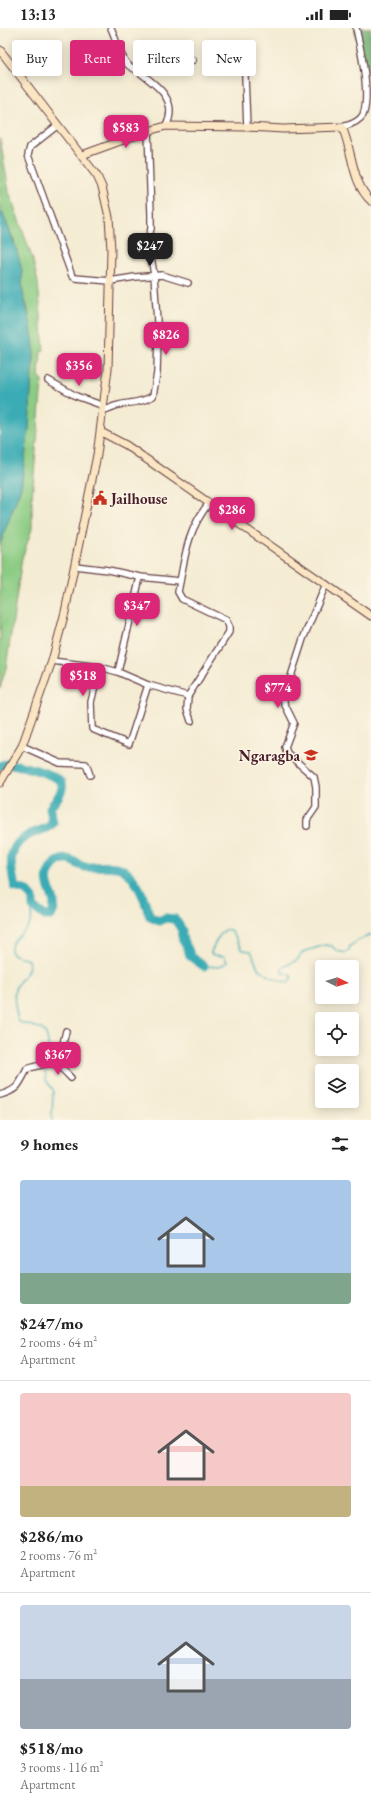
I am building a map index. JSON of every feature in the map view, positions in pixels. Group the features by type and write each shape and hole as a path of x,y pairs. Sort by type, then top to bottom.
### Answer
{"main road":[{"path":"0,50 97,176 106,200 109,217 110,281 108,369 104,408 101,432 75,566 52,661 21,748 0,783"},
{"path":"82,155 166,126 283,129 342,127 359,186 371,201"},
{"path":"101,432 126,445 371,616"}],"street":[{"path":"111,28 128,65 133,68"},
{"path":"342,127 354,123 363,115 367,105 369,91 356,28"},
{"path":"145,76 166,95 171,110 170,118 166,126"},
{"path":"245,76 246,127"},
{"path":"58,125 30,147 28,155 70,273 75,278 110,281 162,275 188,283"},
{"path":"48,380 76,396 109,410 116,406 139,403 153,396 157,373 158,338 154,275 148,238 151,229 151,214 148,131"},
{"path":"191,721 187,709 188,696 229,632 229,626 226,620 182,599 178,592 186,546 198,518 208,503"},
{"path":"75,566 108,570 140,577 180,580"},
{"path":"118,672 140,577"},
{"path":"307,826 308,820 316,807 316,787 314,777 287,754 285,747 294,723 284,703 284,698 303,639 326,584"},
{"path":"52,661 100,667 118,672 148,685 188,696"},
{"path":"100,667 91,702 92,729 129,744 148,685"},
{"path":"21,748 60,763 86,764 90,775"},
{"path":"50,1063 62,1048 66,1031"},
{"path":"0,1095 14,1091 19,1086 27,1069 42,1063 50,1063 61,1067 71,1078"}],"green space":[{"path":"355,28 371,28 371,91 366,66 355,34"},
{"path":"0,138 9,192 33,260 38,283 44,350 41,351 39,375 42,382 32,497 32,529 22,558 6,668 0,688 0,544 21,487 29,428 34,348 28,309 22,291 22,273 14,241 0,207"}],"water":[{"path":"0,207 20,263 22,290 32,332 34,361 32,371 29,428 21,487 0,544"}],"waterway":[{"path":"0,766 11,764 27,767 46,773 62,783 62,790 50,808 53,823 46,829 23,839 17,844 12,856 11,863 15,887 27,891 33,898 33,907 45,916 51,916 54,909 54,903 47,882 51,868 59,861 69,859 83,867 112,866 121,868 134,880 138,886 150,917 159,921 165,918 175,919 182,930 182,938 190,956 204,966"},
{"path":"33,907 30,923 11,945 12,954 28,960 29,965 14,994 18,1021 42,1029 45,1032 49,1049 46,1062"},
{"path":"204,966 220,967 227,962 224,956 213,955 211,953 213,946 220,935 227,930 231,931 243,950 251,951 258,968 271,977 288,983 292,977 290,974 282,973 282,968 297,960 303,952 325,945 332,946 337,951 346,953 350,946 371,935"},
{"path":"45,1066 46,1080 53,1090 52,1120"}],"place":[{"name":"Jailhouse","path":"100,498"},
{"name":"Ngaragba","path":"311,755"}]}
